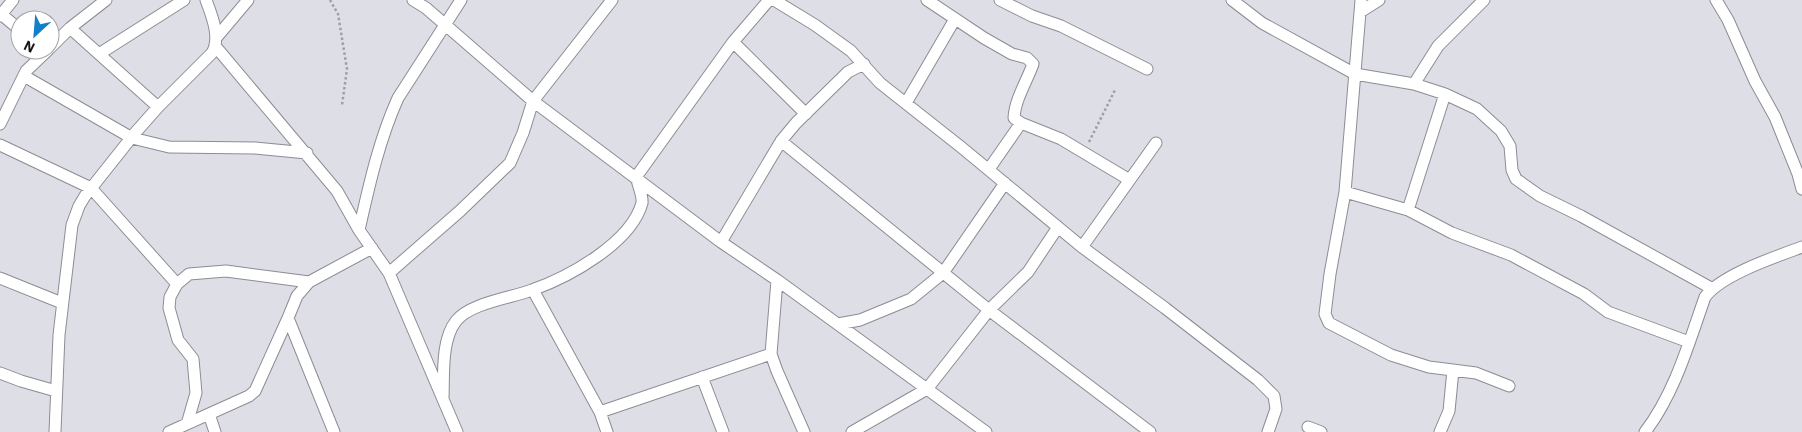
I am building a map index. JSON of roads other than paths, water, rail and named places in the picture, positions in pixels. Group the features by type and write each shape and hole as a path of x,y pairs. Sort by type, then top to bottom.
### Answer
{"street":[{"path":"1,15 13,0"},
{"path":"60,38 106,0"},
{"path":"99,54 184,0"},
{"path":"206,0 216,42 337,191 359,230 389,273 457,432"},
{"path":"55,432 62,303 72,225 79,206 158,107 212,53 216,42 248,0"},
{"path":"413,0 533,101 721,242 777,280 986,432"},
{"path":"359,230 371,177 390,115 398,98 461,0"},
{"path":"389,273 460,211 510,163 523,133 533,101 612,0"},
{"path":"443,398 447,336 457,320 467,312 489,303 533,290 585,266 608,248 632,223 642,201 636,177 733,42 769,0"},
{"path":"774,0 851,51 880,83 989,169 1082,247 1258,380 1274,396 1276,409 1268,432"},
{"path":"927,0 984,38 1012,54 1027,58 1033,64 1015,109 1014,118 1021,123 1061,139 1128,179"},
{"path":"1000,0 1032,16 1061,26 1147,69"},
{"path":"1232,0 1262,23 1355,74 1414,84 1445,94 1477,109 1501,131 1510,146 1512,170 1516,179 1540,196 1581,216 1711,288"},
{"path":"1361,0 1345,192 1330,274 1325,314 1329,323 1391,355 1429,367 1476,373 1508,386"},
{"path":"1360,12 1379,0"},
{"path":"1414,84 1438,46 1484,0"},
{"path":"1716,0 1728,20 1755,81 1775,117 1798,174 1802,189"},
{"path":"906,103 955,19"},
{"path":"70,28 158,107"},
{"path":"733,42 806,114"},
{"path":"0,124 5,103 26,71 37,60"},
{"path":"721,242 781,142 848,72 864,64"},
{"path":"24,76 132,138 169,147 254,148 307,153"},
{"path":"1408,210 1445,94"},
{"path":"989,169 1021,123"},
{"path":"781,142 989,310 1150,432"},
{"path":"1082,247 1128,179 1156,142"},
{"path":"0,145 92,188 177,284"},
{"path":"838,324 860,320 911,299 943,273 1005,183"},
{"path":"1345,192 1408,210 1452,232 1511,254 1584,294 1608,312 1689,342"},
{"path":"852,432 928,389 989,310 1028,272 1058,227"},
{"path":"1645,432 1654,421 1671,388 1705,297 1711,288 1746,269 1802,247"},
{"path":"168,432 249,396 255,391 297,296 309,282 372,248"},
{"path":"186,424 196,393 193,359 178,340 169,308 170,297 177,284 189,274 226,271 309,282"},
{"path":"0,278 62,303"},
{"path":"777,280 771,354 804,432"},
{"path":"533,290 600,412 607,432"},
{"path":"288,318 334,432"},
{"path":"600,412 771,354"},
{"path":"1440,432 1449,411 1453,370"},
{"path":"0,372 21,381 56,391"},
{"path":"702,377 723,432"},
{"path":"208,414 215,432"},
{"path":"1308,426 1321,432"}]}
